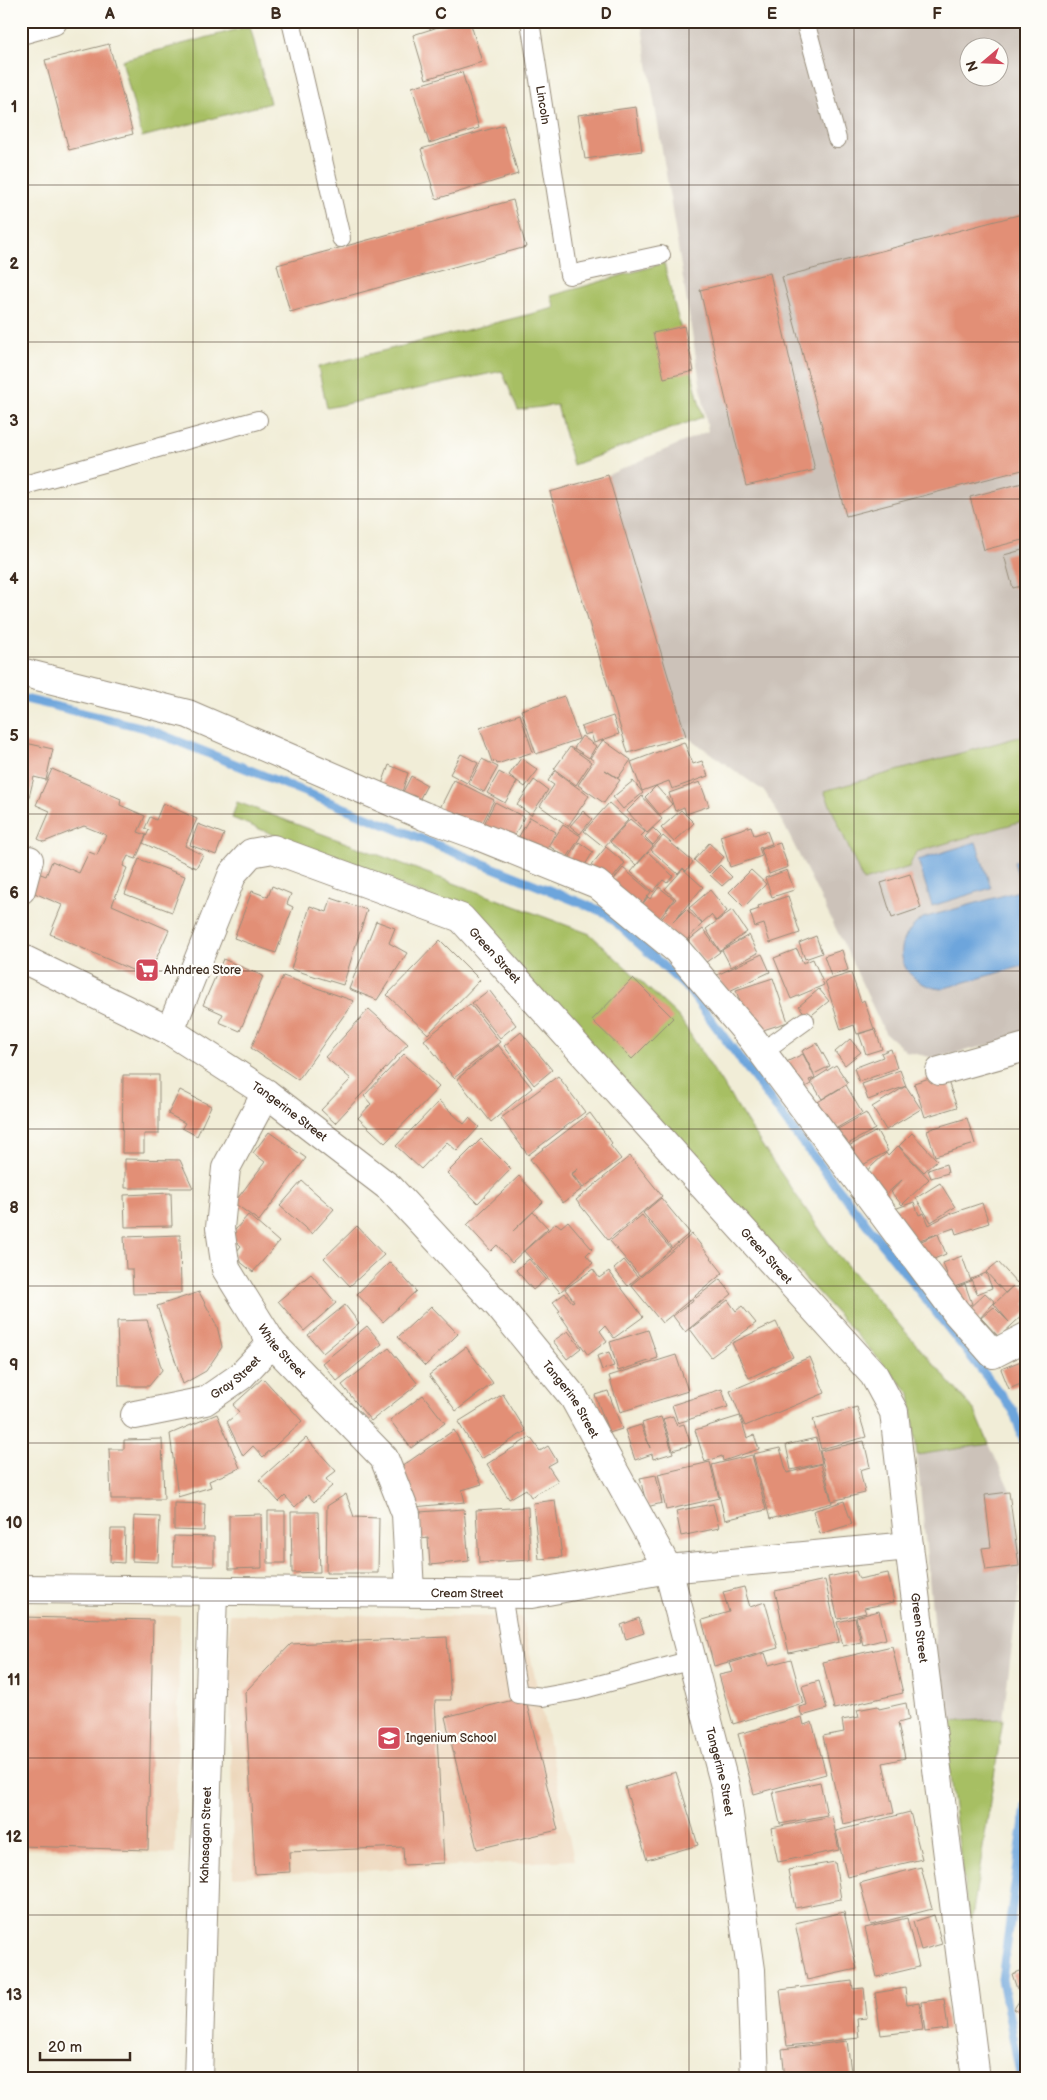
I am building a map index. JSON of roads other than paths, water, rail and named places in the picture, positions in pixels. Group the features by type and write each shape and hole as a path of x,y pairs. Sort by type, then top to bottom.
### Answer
{"street":[{"path":"21,30 53,21"},
{"path":"21,672 188,714 424,816 597,884 677,950 762,1052 956,1312 993,1354 1026,1337"},
{"name":"Green Street","path":"170,1031 233,872 251,853 273,850 461,918 874,1375 894,1412 976,2079"},
{"path":"21,890 29,860"},
{"name":"Tangerine Street","path":"21,958 170,1031 266,1093 390,1188 498,1305 574,1398 668,1569 725,1786 751,1970 755,2079"},
{"path":"940,1071 1026,1047"},
{"name":"White Street","path":"266,1093 226,1168 220,1228 226,1269 272,1342 384,1458 406,1514 410,1592"},
{"name":"Gray Street","path":"135,1415 205,1401 241,1376 272,1342"},
{"name":"Cream Street","path":"21,1589 212,1593 410,1592 531,1594 668,1569 909,1546"},
{"name":"Kahasagan Street","path":"198,2079 212,1593"}],"lane":[{"path":"290,21 341,238"},
{"name":"Lincoln","path":"530,21 554,189 569,275 661,255"},
{"path":"805,21 837,139"},
{"path":"21,486 258,420"},
{"path":"762,1052 805,1021"},
{"path":"502,1594 518,1694 543,1698 692,1660"}],"water":[{"path":"976,842 991,888 932,906 918,860"},
{"path":"1026,858 1026,878 1019,880 1014,862"},
{"path":"1026,889 1026,965 941,989 915,979 907,970 903,961 902,950 905,939 912,928 923,918"}],"waterway":[{"path":"21,698 145,728 606,913 689,990 798,1137 1013,1410 1026,1447"},
{"path":"1021,2079 1002,1979 1026,1806"}],"place":[{"name":"Ahndrea Store","path":"147,970"},
{"name":"Ingenium School","path":"389,1738"}]}
